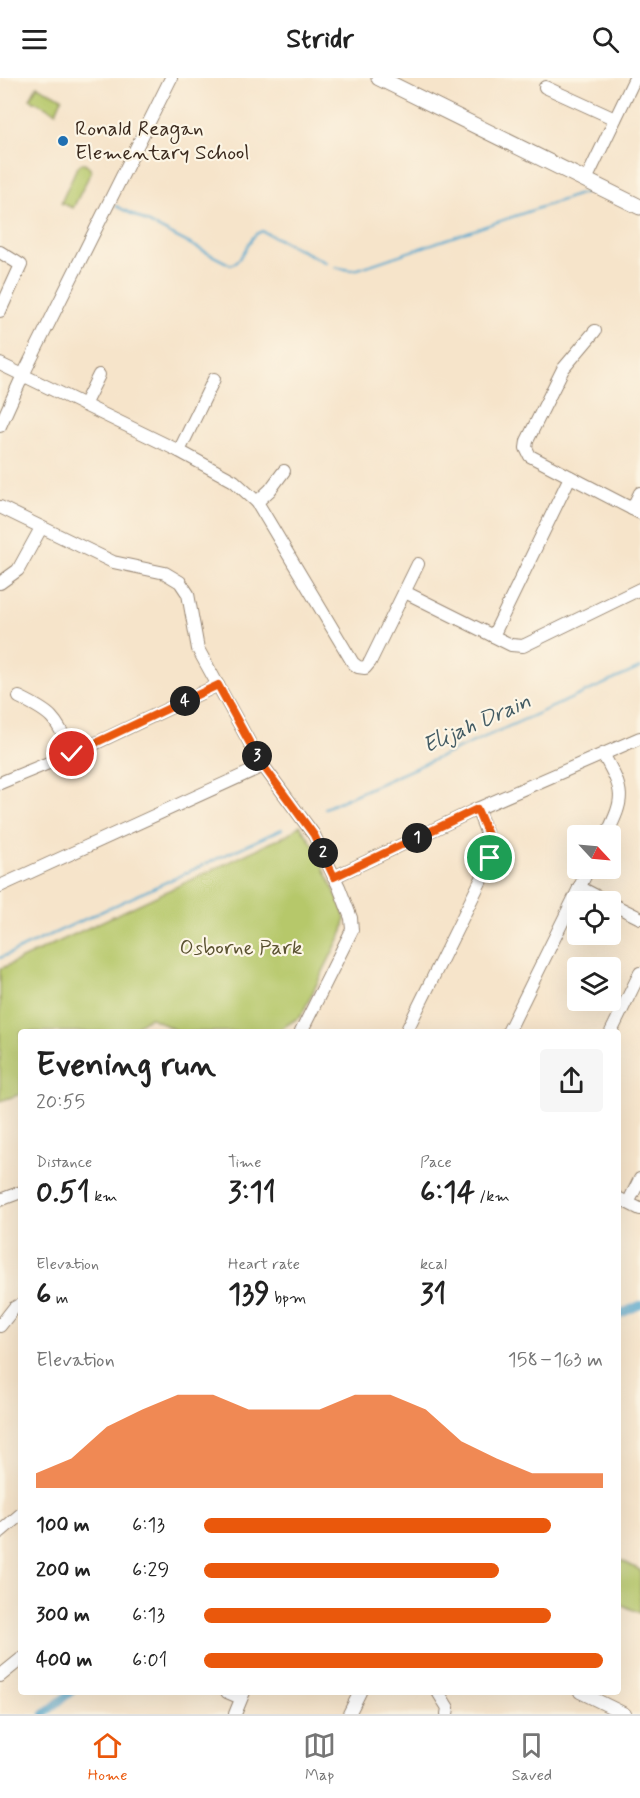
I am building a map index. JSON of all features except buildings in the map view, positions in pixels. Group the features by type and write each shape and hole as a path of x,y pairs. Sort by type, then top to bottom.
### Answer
{"main road":[{"path":"379,78 640,207"}],"street":[{"path":"0,426 23,375 171,78"},
{"path":"586,180 634,78"},
{"path":"546,87 615,119"},
{"path":"0,252 21,265 0,311"},
{"path":"595,331 563,369 527,441 526,448 530,456 636,511 640,493"},
{"path":"0,364 234,481 257,502 352,663 358,667 365,668 418,564"},
{"path":"84,405 99,375"},
{"path":"178,451 214,379"},
{"path":"257,502 270,490 284,471"},
{"path":"493,636 570,477"},
{"path":"0,507 113,562 165,573 180,582 188,594 198,649 263,766 314,835 351,918 352,930 303,1029"},
{"path":"0,583 18,570 40,528"},
{"path":"405,592 511,645 523,646 640,589"},
{"path":"0,783 72,754 218,685"},
{"path":"19,697 42,708 55,719 72,754"},
{"path":"334,877 477,809 640,738"},
{"path":"603,754 616,776 621,797 619,809 611,825"},
{"path":"0,886 263,766"},
{"path":"407,1029 489,864 491,851 489,837 477,809"},
{"path":"509,1029 583,879"},
{"path":"579,887 587,891"},
{"path":"621,908 640,918"},
{"path":"612,1029 640,972"},
{"path":"640,1179 623,1200 640,1209"},
{"path":"0,1200 18,1193"},
{"path":"0,1326 18,1306"},
{"path":"0,1532 18,1517"},
{"path":"0,1677 18,1662"},
{"path":"235,1714 243,1695"},
{"path":"349,1714 358,1695"},
{"path":"440,1695 448,1711"},
{"path":"586,1695 625,1714"}],"green space":[{"path":"37,86 62,98 56,112 30,99"},
{"path":"83,163 89,167 91,172 73,208 61,203 77,167"},
{"name":"Osborne Park","path":"300,825 314,846 343,910 345,920 343,931 301,1016 281,1029 173,1029 150,1017 132,1029 18,1029 18,1095 0,1101 0,969 289,834"},
{"path":"621,1560 640,1570 640,1613 621,1604"}],"waterway":[{"path":"335,267 358,269 592,190"},
{"path":"116,206 231,265 240,258 253,238 262,231 327,263"},
{"name":"Elijah Drain","path":"325,808 640,668"},
{"name":"Elijah Drain","path":"0,958 282,829"},
{"path":"621,1314 640,1305"},
{"path":"44,1714 67,1695"}],"place":[{"name":"Ronald Reagan Elementary School","path":"63,141"}],"route":[{"path":"72,754 218,685 259,760 314,835 334,877 477,809 489,837 490,858"}]}
